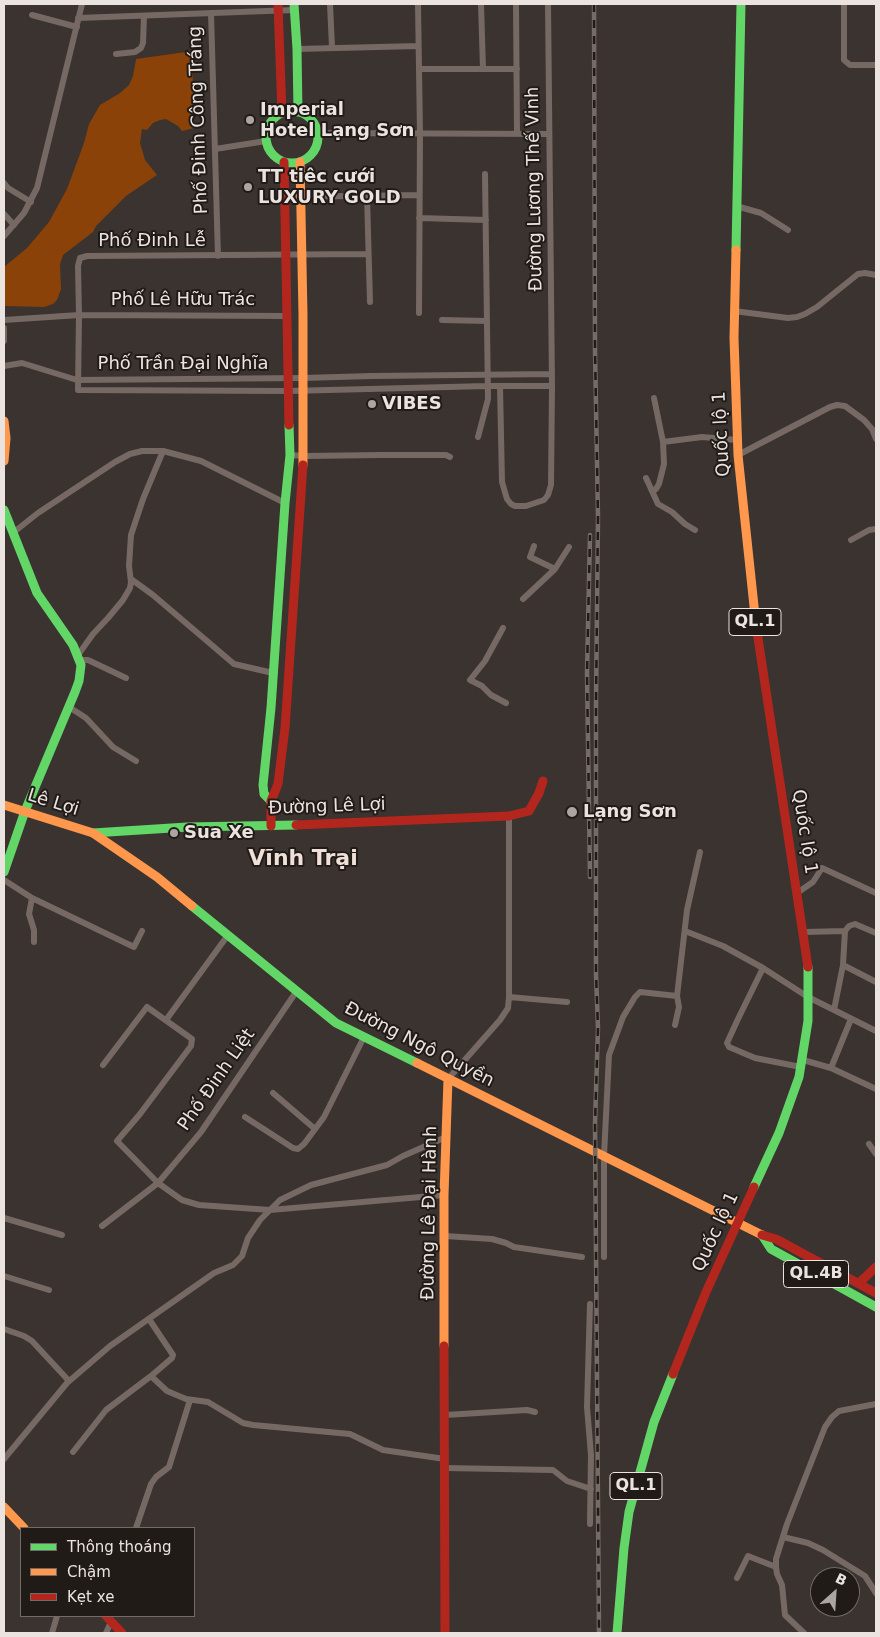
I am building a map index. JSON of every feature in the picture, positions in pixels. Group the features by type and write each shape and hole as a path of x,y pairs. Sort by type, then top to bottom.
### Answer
{"main road":[{"name":"Quốc lộ 1","path":"617,1633 624,1548 642,1459 672,1375 706,1292 779,1133 796,1088 802,1064 808,1021 808,962 755,617 738,455 734,311 740,4"},
{"path":"278,7 282,113"},
{"path":"294,7 298,112"},
{"path":"290,111 298,112 311,120 318,134 316,148 307,159 300,162 284,162 272,154 266,142 266,133 269,124 274,118 290,111"},
{"path":"271,801 264,794 263,785 290,455 284,162"},
{"path":"271,826 271,801 278,784 285,728 304,456 300,162"},
{"path":"288,316 303,315"},
{"path":"4,421 6,438 4,461"},
{"path":"4,510 37,593 72,645 81,665 79,680 69,708 25,811 4,872"},
{"path":"284,513 299,514"},
{"path":"275,638 291,638"},
{"path":"269,727 285,728"},
{"name":"Đường Lê Lợi","path":"93,833 187,827 271,826 510,816 529,811 539,794 543,781"},
{"name":"Lê Lợi","path":"4,805 93,833"},
{"name":"Đường Ngô Quyền","path":"93,833 157,877 336,1023 762,1235 776,1239 876,1293"},
{"name":"Đường Lê Đại Hành","path":"445,1633 444,1195 448,1079"},
{"name":"Đường Ngô Quyền","path":"762,1235 770,1249 876,1308"},
{"path":"852,1294 859,1283 876,1267"},
{"path":"4,1507 23,1527"},
{"path":"108,1619 122,1633"}],"street":[{"path":"4,236 31,202 40,179 82,4"},
{"path":"330,4 332,47"},
{"path":"418,4 420,134 419,314"},
{"path":"481,4 483,69"},
{"path":"516,4 518,134"},
{"name":"Đường Lương Thế Vinh","path":"500,386 502,482 507,499 515,506 526,506 544,500 548,495 551,484 552,374 548,4"},
{"path":"844,4 843,58 845,62 850,65 876,65"},
{"path":"78,18 211,13 294,7"},
{"name":"Phố Đinh Công Tráng","path":"211,13 218,256"},
{"path":"32,15 76,27"},
{"path":"116,54 135,52 142,48 144,16"},
{"path":"297,49 418,46"},
{"path":"419,69 516,69"},
{"path":"318,134 549,134"},
{"path":"215,149 266,142"},
{"path":"478,437 487,404 485,174"},
{"path":"4,183 8,188 31,202"},
{"path":"284,198 419,195"},
{"path":"367,196 370,302"},
{"path":"736,206 761,213 788,230"},
{"path":"4,214 14,225"},
{"path":"419,218 486,220"},
{"name":"Phố Đinh Lễ","path":"80,391 77,388 77,380 78,266 80,258 87,256 368,254"},
{"path":"734,311 788,318 797,317 817,307 858,274 876,275"},
{"name":"Phố Lê Hữu Trác","path":"4,320 79,315 288,316"},
{"path":"442,320 487,321"},
{"path":"4,328 4,341"},
{"name":"Phố Trần Đại Nghĩa","path":"4,366 22,363 77,380 303,378"},
{"path":"303,378 552,374"},
{"path":"372,376 373,388"},
{"path":"304,391 373,388 552,386"},
{"name":"Phố Trần Đại Nghĩa","path":"80,391 304,391"},
{"path":"652,491 659,484 663,470 663,442 654,398"},
{"path":"738,455 830,406 837,405 851,410 874,427 876,439"},
{"path":"663,442 702,437 737,440"},
{"path":"14,532 60,497 130,454 142,451 163,451 201,461 285,503"},
{"path":"126,678 88,660 78,658 93,634 123,600 130,588 129,556 134,521 163,451"},
{"path":"290,455 446,455 450,457"},
{"path":"646,478 655,502 672,512 695,530"},
{"path":"851,540 868,530 876,529"},
{"path":"534,546 530,557 555,569"},
{"path":"523,600 555,569 569,547"},
{"path":"131,579 154,595 234,664 273,673"},
{"path":"503,628 484,661 470,680 506,703"},
{"path":"69,708 86,718 113,747 136,761"},
{"path":"448,1079 500,1020 508,1008 510,816"},
{"path":"675,1025 679,1007 678,996 686,910 700,852"},
{"path":"797,893 813,882 822,868 876,893"},
{"path":"4,880 32,898 134,947 142,931"},
{"path":"32,898 29,914 34,930 34,942"},
{"path":"834,1010 843,966 845,931 849,926 855,924 876,933"},
{"path":"685,931 723,946 763,968 808,997 876,1031"},
{"path":"804,932 845,931"},
{"path":"166,1020 228,935"},
{"path":"843,966 876,982"},
{"path":"763,968 727,1043 729,1048 755,1058 831,1068 876,1089"},
{"name":"Phố Đinh Liệt","path":"102,1226 158,1182 201,1132 296,992"},
{"path":"604,1258 604,1156 609,1055 623,1017 635,996 640,992 678,996"},
{"path":"509,997 567,1002"},
{"path":"102,1065 147,1007 192,1039 191,1046 140,1114 117,1141 158,1182 182,1200 199,1205 270,1210 444,1195"},
{"path":"831,1068 852,1019"},
{"path":"244,1116 295,1150 304,1144 327,1112 364,1037"},
{"path":"273,1093 315,1129"},
{"path":"4,1460 69,1381 110,1346 214,1273 233,1265 242,1256 248,1238 260,1220 280,1200 311,1185 388,1165 403,1156 446,1137"},
{"path":"869,1144 876,1154"},
{"path":"4,1218 62,1235"},
{"path":"445,1236 499,1241 514,1247 582,1257"},
{"path":"4,1276 48,1290"},
{"path":"590,1304 587,1407 591,1456 590,1524"},
{"path":"73,1452 106,1410 172,1358 173,1355 149,1319"},
{"path":"4,1329 32,1341 69,1381"},
{"path":"151,1376 168,1391 190,1400 208,1402 253,1426 350,1434 383,1450 445,1463 553,1470 568,1481 591,1489"},
{"path":"136,1527 151,1484 169,1466 190,1400"},
{"path":"804,1633 785,1615 782,1585 777,1574 776,1559 825,1427 839,1411 876,1404"},
{"path":"445,1415 527,1410 535,1412"},
{"path":"783,1537 808,1543 823,1550 865,1576 876,1593"},
{"path":"737,1578 748,1556 776,1567"},
{"path":"52,1633 57,1617"},
{"path":"106,1633 108,1619"}],"shaded area":[{"path":"192,50 194,128 182,131 178,126 166,119 153,123 147,130 142,129 140,143 145,160 157,175 126,196 96,226 93,232 63,255 60,264 61,289 57,300 53,304 44,307 4,306 4,267 27,248 49,222 67,189 89,124 100,105 129,85 133,76 136,59"}],"railway":[{"path":"594,4 595,350 598,517 596,703 596,974 598,1028 595,1124 599,1633"},
{"path":"590,535 587,673 590,877"}],"traffic: fast":[{"path":"294,4 298,112"},
{"path":"736,250 741,4"},
{"path":"292,111 306,115 314,123 318,137 314,151 306,159 292,163 278,159 270,151 266,137 270,123 278,115 292,111"},
{"path":"271,801 264,794 263,785 271,708 290,455 289,425"},
{"path":"4,510 37,593 73,645 81,665 79,681 75,692 25,811 4,872"},
{"path":"93,833 187,827 296,825"},
{"path":"192,906 336,1023 417,1063"},
{"path":"754,1187 779,1133 799,1077 808,1021 808,967"},
{"path":"762,1235 771,1249 876,1307"},
{"path":"617,1633 629,1512 654,1422 673,1374"}],"traffic: slow":[{"path":"300,162 303,465"},
{"path":"736,250 734,338 738,455 756,625"},
{"path":"4,421 6,438 4,461"},
{"path":"4,805 93,833 157,877 192,906"},
{"path":"417,1063 762,1235"},
{"path":"444,1346 444,1195 448,1079"},
{"path":"4,1507 23,1527"}],"traffic: jam":[{"path":"278,4 282,113"},
{"path":"284,162 289,425"},
{"path":"271,826 271,801 278,784 285,728 303,465"},
{"path":"756,625 808,967"},
{"path":"296,825 509,816 529,811 543,781"},
{"path":"673,1374 706,1292 754,1187"},
{"path":"762,1235 776,1239 876,1293"},
{"path":"859,1283 876,1267"},
{"path":"444,1346 445,1633"},
{"path":"107,1617 122,1633"}],"place":[{"name":"Imperial Hotel Lạng Sơn","path":"250,120"},
{"name":"TT tiêc cưới LUXURY GOLD","path":"248,187"},
{"name":"VIBES","path":"372,404"},
{"name":"Lạng Sơn","path":"572,812"},
{"name":"Sua Xe","path":"174,833"}],"district":[{"name":"Vĩnh Trại","path":"303,859"}]}
